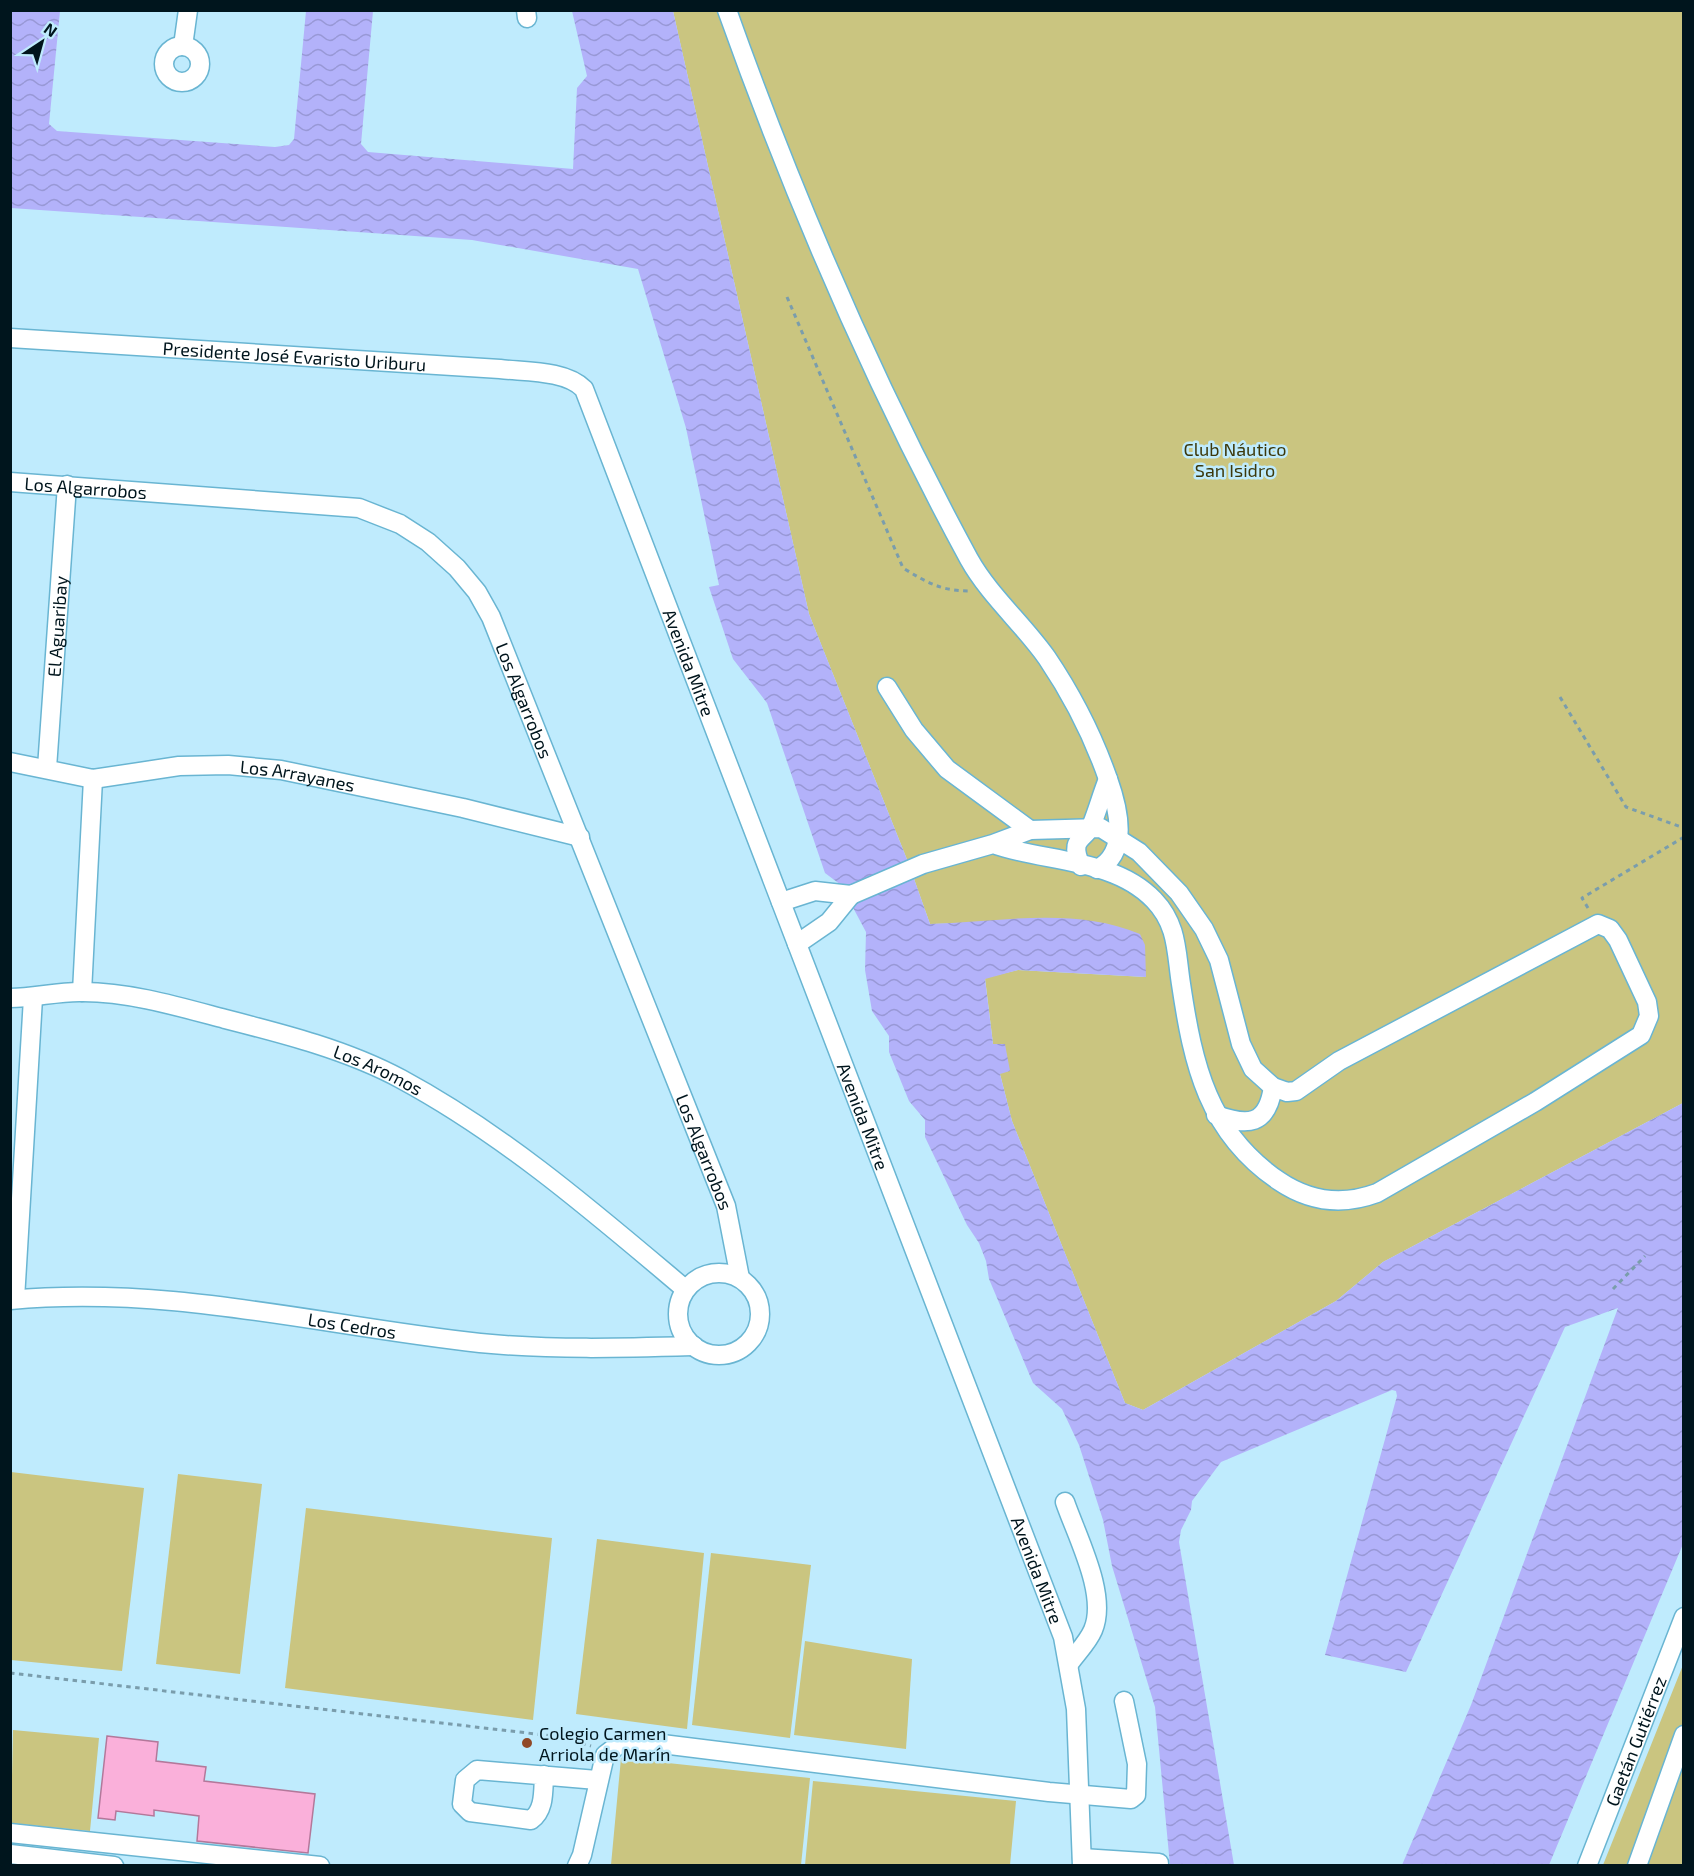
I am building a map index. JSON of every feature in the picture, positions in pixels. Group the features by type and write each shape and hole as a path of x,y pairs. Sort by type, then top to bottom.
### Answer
{"street":[{"path":"183,46 188,10"},
{"path":"727,10 767,118 874,366 923,472 972,564 1047,658 1086,723 1108,779 1119,838 1113,857 1089,867"},
{"name":"Presidente José Evaristo Uriburu","path":"10,338 500,369 577,381"},
{"name":"Avenida Mitre","path":"577,381 584,389 1063,1638 1076,1709 1082,1862"},
{"name":"Los Algarrobos","path":"10,482 359,508 400,524 428,543 457,568 477,592 490,617 580,837 726,1206 740,1278"},
{"name":"El Aguaribay","path":"47,768 67,485"},
{"path":"887,687 914,730 947,769 1030,830"},
{"name":"Los Arrayanes","path":"10,762 93,779 178,766 228,765 281,770 464,808 580,837"},
{"path":"82,992 93,779"},
{"path":"1089,867 1077,849 1079,840 1091,827 1108,779"},
{"path":"797,944 829,922 854,894 923,864 993,844 1030,830 1091,827 1101,828 1139,852 1179,892 1204,928 1219,960 1241,1044 1253,1069 1273,1087 1287,1092 1296,1091 1339,1061 1598,924 1610,929 1618,940 1647,1002 1649,1016 1641,1035 1535,1102 1377,1193 1357,1201 1329,1203 1291,1190 1257,1166 1216,1115 1203,1084 1183,1000 1173,926 1144,891 1131,882 1089,867 1018,853 993,844"},
{"path":"781,902 815,891 854,894"},
{"name":"Los Aromos","path":"10,998 33,998 82,992 126,997 240,1022 362,1061 400,1078 448,1106 502,1144 587,1206 685,1289"},
{"path":"13,1300 33,998"},
{"path":"1216,1115 1238,1123 1253,1121 1270,1106 1273,1087"},
{"path":"694,1346 685,1337 678,1313 685,1289 699,1278 717,1272 740,1278"},
{"name":"Los Cedros","path":"13,1300 108,1295 181,1300 479,1343 566,1350 694,1346 706,1353 719,1355 733,1353 745,1347 754,1337 760,1325 761,1311 758,1298 751,1286 740,1278"},
{"path":"1065,1502 1091,1573 1099,1607 1093,1631 1069,1664"},
{"name":"Gaetán Gutiérrez","path":"1587,1866 1683,1617"},
{"path":"577,1866 587,1835 597,1780 605,1755 621,1743 633,1741 1081,1796 1131,1799 1136,1795 1137,1764 1124,1701"},
{"path":"1637,1866 1680,1756 1683,1735"},
{"path":"544,1775 541,1806 537,1815 531,1820 470,1812 462,1803 465,1780 477,1770 544,1775 597,1780"},
{"path":"10,1833 320,1866"},
{"path":"10,1854 114,1866"},
{"path":"1082,1862 1159,1863"}],"path":[{"path":"787,297 903,568 930,585 948,591 991,588"},
{"path":"1560,697 1626,807 1683,828"},
{"path":"1598,924 1582,898 1683,837"},
{"path":"1613,1289 1645,1256"},
{"path":"10,1673 562,1737 579,1740 605,1755"}],"green space":[{"name":"Club Náutico San Isidro","path":"673,11 1683,11 1683,1103 1383,1262 1336,1301 1143,1410 1125,1403 1012,1121 1000,1074 1005,1044 993,1044 985,978 1018,970 1146,977 974,923 930,924 908,862 809,614"},
{"path":"11,1472 144,1488 122,1671 11,1660"},
{"path":"178,1474 262,1484 240,1674 156,1664"},
{"path":"306,1508 552,1538 533,1720 285,1688"},
{"path":"597,1539 704,1553 687,1729 576,1714"},
{"path":"711,1553 811,1565 790,1738 692,1725"},
{"path":"805,1641 912,1659 906,1749 794,1735"},
{"path":"1683,1665 1683,1865 1603,1865"},
{"path":"13,1730 99,1738 90,1831 11,1823"},
{"path":"621,1758 810,1778 801,1865 611,1865"},
{"path":"813,1781 1016,1801 1010,1865 805,1865"}],"water":[{"path":"10,11 60,11 49,124 57,131 275,147 289,145 294,139 306,11 373,11 361,144 368,152 573,169 577,88 587,76 572,11 673,11 809,614 908,862 930,924 1036,918 1089,920 1115,925 1140,934 1145,945 1146,977 1018,970 985,979 993,1044 1005,1044 1010,1071 1000,1074 1012,1121 1125,1403 1143,1410 1336,1301 1383,1262 1683,1103 1683,1544 1549,1865 1402,1865 1471,1705 1618,1308 1565,1327 1406,1672 1325,1655 1397,1396 1396,1391 1392,1390 1221,1462 1192,1501 1179,1542 1234,1865 1170,1865 1155,1707 1112,1566 1103,1520 1079,1445 1062,1409 1033,1383 989,1279 986,1261 979,1243 967,1225 925,1137 925,1120 909,1101 889,1052 889,1036 872,1011 865,970 866,932 841,885 825,873 767,703 733,659 709,587 719,585 686,428 638,269 472,240 11,208"}],"building":[{"path":"107,1736 158,1742 156,1761 206,1767 204,1781 315,1794 308,1853 197,1841 199,1816 154,1810 154,1816 116,1811 115,1820 98,1818"}],"place":[{"name":"Colegio Carmen Arriola de Marín","path":"527,1743"}]}
